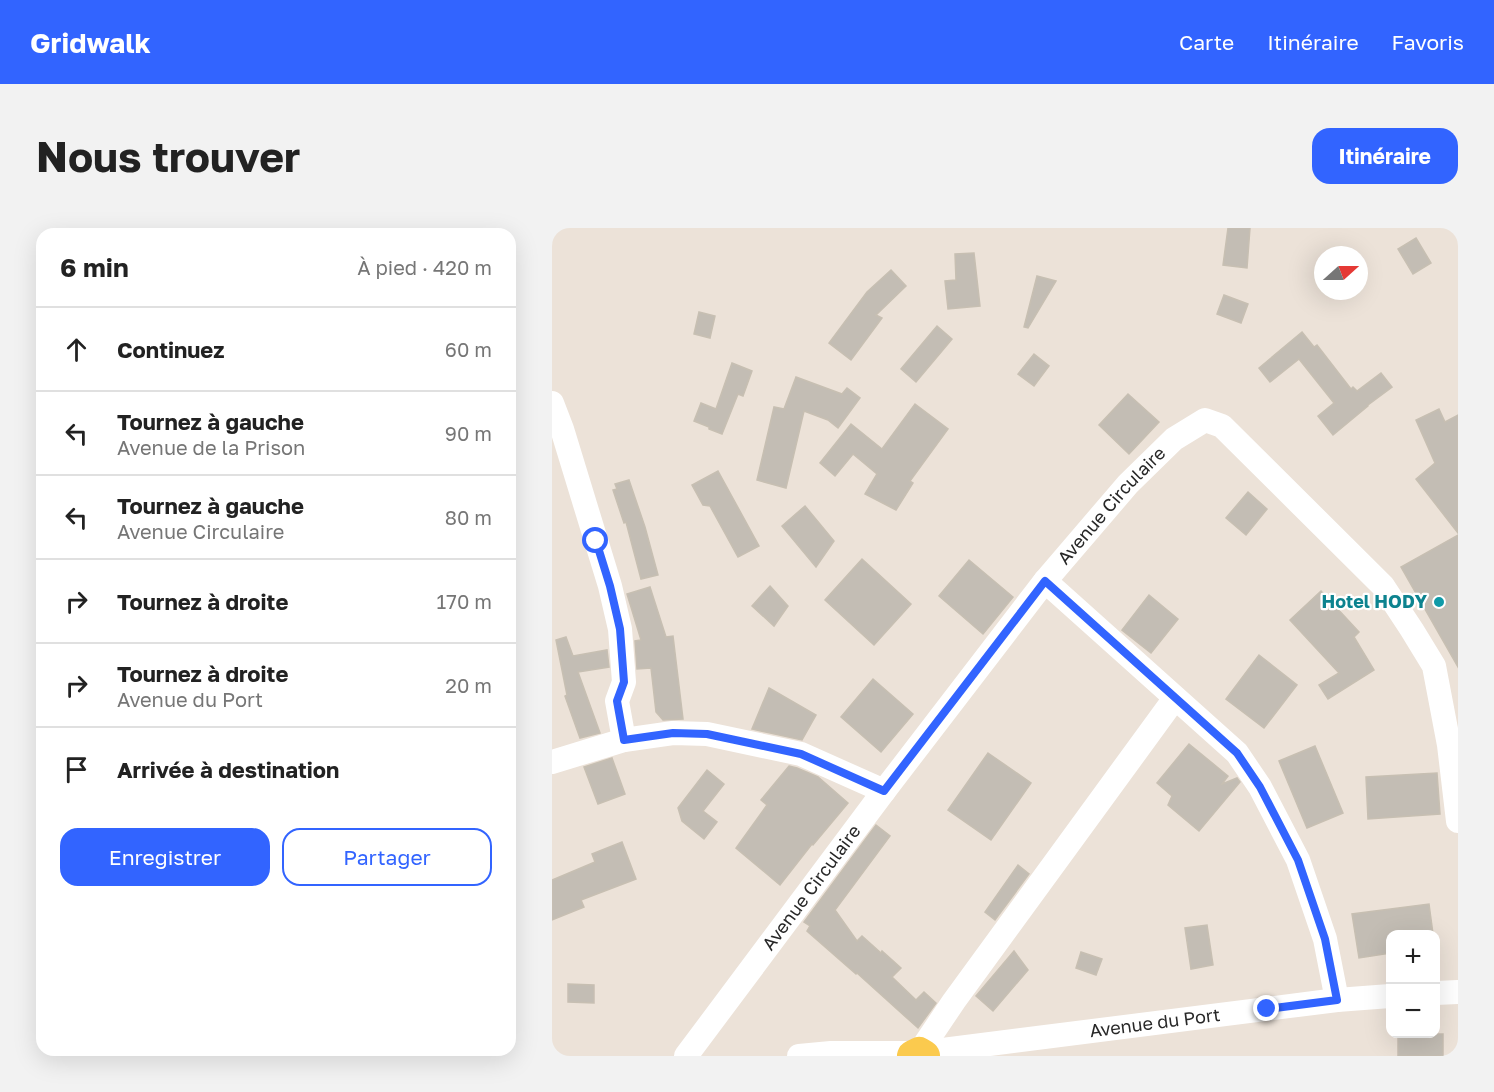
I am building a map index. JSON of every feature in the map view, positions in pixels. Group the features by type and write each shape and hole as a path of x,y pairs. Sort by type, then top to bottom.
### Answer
{"street":[{"path":"552,403 610,586 620,629 624,682 617,701 624,740"},
{"name":"Avenue Circulaire","path":"686,1056 884,791 1045,581 1128,484 1174,439 1205,420 1222,426 1383,586 1412,630 1434,666 1449,745 1458,822"},
{"path":"1045,581 1237,753 1260,787 1298,860 1325,939 1337,1000"},
{"path":"919,1055 954,1001 1175,698"},
{"path":"552,762 624,740 673,733 707,734 801,754 884,791"},
{"path":"1440,993 1458,992"},
{"name":"Avenue du Port","path":"799,1056 831,1053 919,1055 1337,1000 1386,996"}],"building":[{"path":"1228,228 1250,228 1247,268 1223,265"},
{"path":"1416,238 1431,263 1413,274 1398,249"},
{"path":"974,253 980,306 948,309 945,281 956,280 955,254"},
{"path":"891,270 906,286 876,315 882,318 851,360 829,343 867,292"},
{"path":"1037,276 1056,281 1028,328 1024,327"},
{"path":"1224,295 1248,304 1241,323 1217,314"},
{"path":"699,312 715,316 710,338 694,334"},
{"path":"937,326 952,339 916,382 901,369"},
{"path":"1302,332 1314,347 1317,345 1351,389 1353,387 1357,391 1381,373 1392,387 1333,435 1318,416 1334,403 1299,359 1270,382 1259,368"},
{"path":"1034,354 1049,366 1034,386 1018,374"},
{"path":"732,363 752,371 743,396 738,394 722,434 694,421 701,403 716,409"},
{"path":"796,377 842,394 847,388 860,398 838,428 828,420 804,411 786,488 757,480 774,407 784,409"},
{"path":"1128,394 1159,422 1129,454 1099,425"},
{"path":"915,404 948,429 910,481 913,483 896,510 865,494 877,474 853,454 835,476 820,463 851,424 882,449"},
{"path":"1439,409 1445,422 1458,415 1458,533 1416,479 1435,463 1416,420"},
{"path":"718,471 759,546 738,557 710,506 703,505 692,485"},
{"path":"629,480 658,575 641,579 626,522 624,523 613,490 617,489 615,484"},
{"path":"1248,492 1267,509 1246,535 1226,518"},
{"path":"805,506 834,541 816,567 782,526"},
{"name":"Hotel HODY","path":"1458,535 1458,667 1401,567"},
{"path":"862,559 911,604 874,645 825,600"},
{"path":"969,560 1013,597 983,634 939,596"},
{"path":"770,586 788,606 774,626 752,606"},
{"path":"650,587 666,637 673,636 683,719 663,720 656,712 651,668 637,669 635,641 641,640 627,594"},
{"path":"1321,591 1359,632 1354,637 1374,670 1328,699 1319,685 1339,673 1290,620"},
{"path":"1149,595 1178,619 1151,653 1122,630"},
{"path":"566,637 573,656 607,650 609,667 578,672 600,733 580,738 565,696 567,695 556,640"},
{"path":"1259,655 1297,685 1264,728 1226,699"},
{"path":"873,679 913,714 881,752 841,717"},
{"path":"769,688 816,715 802,740 752,729"},
{"path":"1189,744 1228,776 1222,784 1237,778 1240,782 1199,831 1168,805 1172,796 1157,783"},
{"path":"1315,746 1343,813 1307,828 1279,761"},
{"path":"988,753 1031,783 991,840 948,810"},
{"path":"612,758 625,794 598,804 584,767"},
{"path":"789,766 818,777 848,803 780,885 736,848 767,805 761,800"},
{"path":"707,770 724,784 703,811 717,822 704,839 682,821 678,808"},
{"path":"1437,773 1440,814 1368,819 1366,777"},
{"path":"876,825 890,836 835,910 857,941 862,936 901,968 892,977 916,1000 924,992 936,1003 918,1028 807,931 810,926 804,922"},
{"path":"622,842 636,879 581,900 584,907 552,920 552,880 595,862 592,854"},
{"path":"1018,865 1029,874 995,920 985,912"},
{"path":"1429,904 1432,930 1386,930 1386,954 1359,958 1352,914"},
{"path":"1207,925 1213,965 1191,969 1185,928"},
{"path":"1014,951 1028,970 993,1011 976,996"},
{"path":"1081,952 1102,959 1096,975 1076,968"},
{"path":"568,984 594,985 594,1003 568,1002"},
{"path":"1440,1034 1443,1034 1443,1056 1398,1056 1398,1038 1440,1038"}],"place":[{"name":"Hotel HODY","path":"1439,602"}],"route":[{"path":"596,541 620,629 624,682 617,701 624,740 673,733 707,734 801,754 884,791 1045,581 1237,753 1260,787 1298,860 1325,939 1337,1000 1267,1009"}]}
